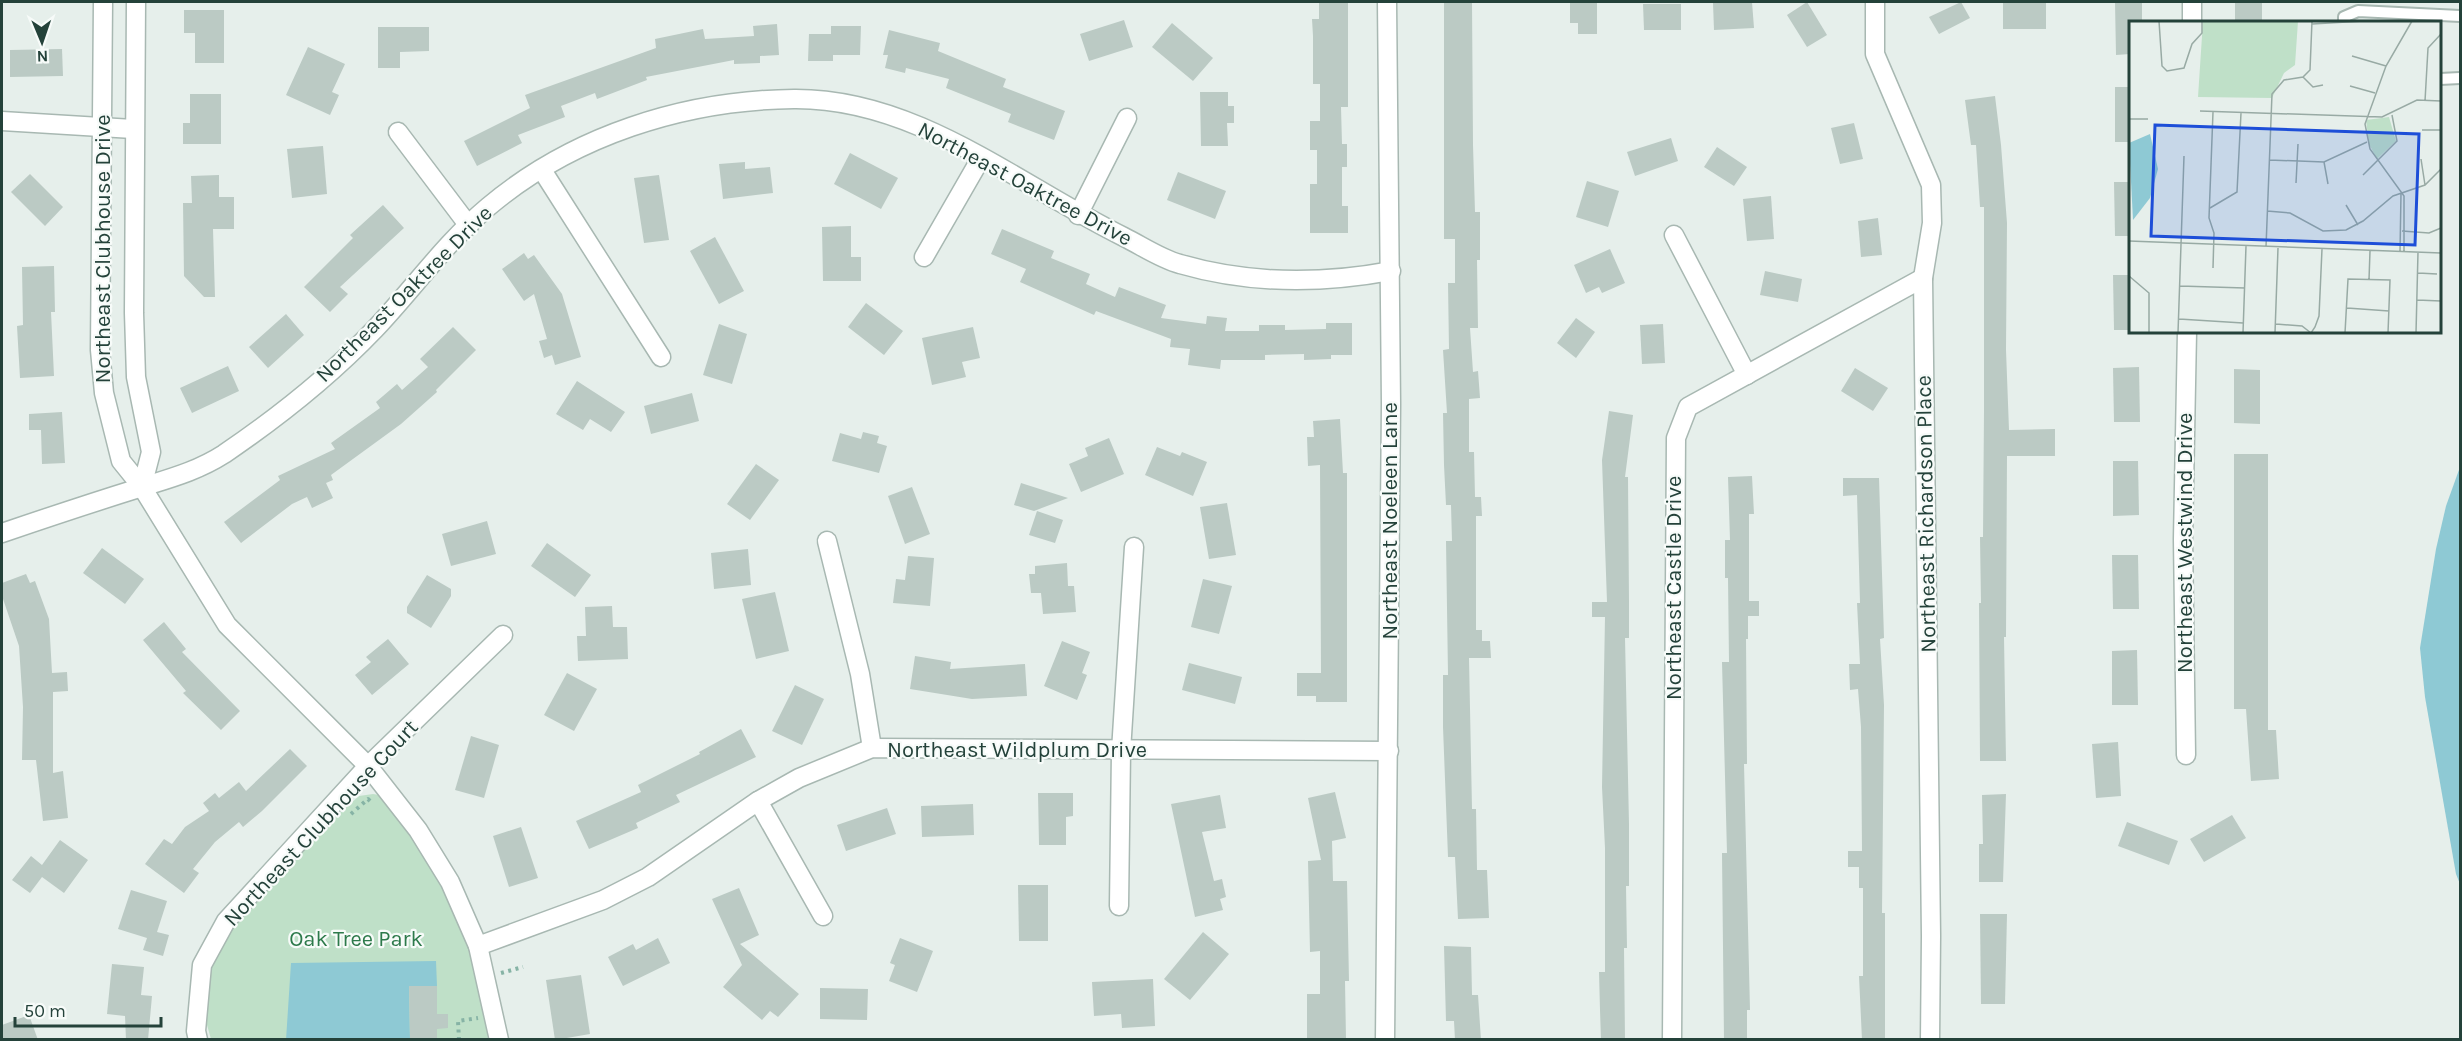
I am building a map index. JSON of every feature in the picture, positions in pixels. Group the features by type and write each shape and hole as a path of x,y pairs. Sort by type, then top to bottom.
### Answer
{"street":[{"name":"Northeast Clubhouse Drive","path":"103,2 100,350 104,393 121,461 142,487 227,625 368,766 429,847 450,882 478,946 499,1040"},
{"name":"Northeast Clubhouse Drive","path":"136,2 133,129 136,377 151,452 142,487"},
{"name":"Northeast Noeleen Lane","path":"1385,1040 1391,271 1387,2"},
{"name":"Northeast Richardson Place","path":"1875,2 1875,54 1930,185 1932,223 1923,278 1931,936 1930,1040"},
{"path":"2192,2 2192,21"},
{"name":"Northeast Oaktree Drive","path":"2,533 182,476 222,455 318,383 376,328 414,282 488,207 542,170 609,134 651,118 711,106 795,99 865,106 927,129 1078,215 1177,264 1222,274 1288,280 1347,279 1391,271"},
{"path":"1078,215 1127,118"},
{"path":"2,121 133,129"},
{"path":"398,132 469,226"},
{"path":"924,256 981,158"},
{"path":"542,170 661,357"},
{"path":"1674,235 1747,375"},
{"name":"Northeast Castle Drive","path":"1672,1040 1676,438 1688,407 1923,278"},
{"name":"Northeast Westwind Drive","path":"2186,755 2183,539 2187,333"},
{"path":"827,541 860,674 872,748"},
{"path":"1119,906 1121,751 1134,547"},
{"name":"Northeast Clubhouse Court","path":"198,1040 196,1031 202,965 226,921 368,766 502,634"},
{"name":"Northeast Wildplum Drive","path":"478,946 603,900 648,877 758,801 799,778 872,748 1389,751"},
{"path":"758,801 824,916"}],"lane":[{"path":"2344,21 2344,17 2358,11 2460,16"},
{"path":"2441,79 2460,78"}],"path":[{"path":"351,815 368,799 375,806"},
{"path":"501,973 523,967"},
{"path":"476,1009 479,1028"},
{"path":"459,1040 458,1021 478,1017"}],"green space":[{"name":"Oak Tree Park","path":"379,795 432,862 464,932 485,1003 488,1039 211,1039 203,1011 212,962 238,917 321,830 359,796"}],"water":[{"path":"2460,467 2460,884 2456,874 2425,697 2420,648 2436,549 2446,506"},
{"path":"436,961 437,986 409,987 410,1039 286,1040 291,963"}],"building":[{"path":"1319,2 1348,2 1348,107 1341,107 1342,144 1347,144 1347,167 1342,167 1342,206 1348,206 1348,233 1310,233 1310,184 1317,184 1317,150 1310,150 1310,121 1320,121 1320,84 1313,84 1312,19 1319,19"},
{"path":"1444,2 1472,2 1475,212 1480,212 1480,260 1477,260 1478,328 1470,328 1473,372 1478,371 1480,398 1469,399 1469,452 1474,452 1475,497 1481,497 1482,516 1476,516 1476,630 1482,630 1482,641 1490,641 1491,658 1469,658 1472,809 1476,809 1477,870 1487,870 1489,918 1458,919 1455,857 1448,857 1443,727 1443,675 1448,675 1446,541 1452,541 1451,505 1446,505 1444,465 1443,413 1447,413 1443,350 1449,349 1448,283 1455,283 1455,239 1444,239"},
{"path":"1570,2 1597,2 1597,34 1578,34 1578,23 1570,23"},
{"path":"1752,2 1754,28 1714,30 1713,3"},
{"path":"1807,2 1827,35 1807,47 1787,15"},
{"path":"1961,2 1970,18 1939,34 1929,17"},
{"path":"2003,2 2046,2 2046,29 2003,29"},
{"path":"2115,2 2142,2 2142,21 2129,21 2129,54 2116,55"},
{"path":"2262,2 2262,21 2235,21 2235,3"},
{"path":"1643,4 1681,4 1681,30 1644,30"},
{"path":"184,10 224,10 224,63 195,63 195,33 184,33"},
{"path":"1124,20 1133,47 1089,61 1080,34"},
{"path":"1172,23 1213,58 1193,81 1152,47"},
{"path":"777,24 779,55 760,56 760,63 734,64 734,60 646,77 647,80 597,99 595,93 561,106 565,117 518,135 522,143 477,166 464,141 530,108 525,95 656,48 655,39 703,29 705,39 754,36 753,26"},
{"path":"831,26 861,26 860,55 833,55 833,61 808,61 809,34 831,34"},
{"path":"378,27 429,27 429,51 400,52 400,68 378,68"},
{"path":"889,30 940,43 938,51 1006,79 1003,87 1065,111 1054,140 1008,122 1011,114 946,88 949,79 906,68 905,73 885,68 888,55 883,55"},
{"path":"308,47 345,64 332,92 339,95 330,115 286,95"},
{"path":"62,49 63,76 10,77 10,50"},
{"path":"2115,87 2129,87 2129,142 2115,142"},
{"path":"1200,92 1228,92 1228,106 1234,106 1234,123 1227,123 1228,146 1201,146"},
{"path":"190,94 221,94 221,144 183,144 183,123 190,123"},
{"path":"1995,96 2007,223 2006,350 2009,430 2055,429 2055,456 2007,456 2006,637 2004,637 2006,761 1980,761 1979,603 1981,603 1980,537 1983,537 1984,207 1980,207 1976,145 1971,145 1965,100"},
{"path":"1854,123 1863,159 1840,164 1831,128"},
{"path":"1671,138 1678,161 1635,176 1627,152"},
{"path":"323,146 327,194 292,198 287,149"},
{"path":"1717,147 1747,167 1734,186 1704,167"},
{"path":"850,153 898,178 881,209 834,184"},
{"path":"745,162 745,169 770,167 773,193 723,199 719,164"},
{"path":"1178,172 1226,191 1215,219 1167,200"},
{"path":"30,174 63,207 45,226 11,192"},
{"path":"219,175 219,197 234,197 234,229 213,229 215,297 204,297 184,276 183,203 192,203 191,176"},
{"path":"659,175 669,240 644,243 634,178"},
{"path":"1587,181 1619,191 1608,227 1576,217"},
{"path":"2114,182 2129,182 2129,236 2115,236"},
{"path":"1771,196 1774,239 1747,241 1743,199"},
{"path":"383,205 404,228 340,287 348,294 330,312 304,287 353,238 350,235"},
{"path":"1878,218 1882,255 1861,257 1858,221"},
{"path":"851,226 851,257 861,257 861,281 823,281 822,227"},
{"path":"1002,229 1054,251 1051,258 1090,274 1086,284 1115,297 1119,287 1166,305 1161,318 1206,324 1207,316 1227,318 1225,331 1259,331 1259,325 1285,325 1285,330 1326,329 1326,323 1352,323 1352,355 1331,355 1331,359 1304,360 1304,354 1265,355 1265,360 1221,360 1220,369 1188,365 1190,349 1170,347 1171,339 1096,311 1094,315 1020,282 1026,269 991,254"},
{"path":"715,237 744,291 719,304 690,251"},
{"path":"1610,249 1625,283 1602,293 1599,287 1586,293 1574,265"},
{"path":"524,253 528,259 534,255 562,294 581,357 555,365 552,355 544,358 539,341 547,339 534,294 524,301 502,269"},
{"path":"54,266 55,312 51,312 54,376 20,378 17,326 23,325 22,267"},
{"path":"1765,271 1802,279 1798,302 1760,295"},
{"path":"2113,275 2129,275 2129,330 2114,330"},
{"path":"866,303 903,331 884,355 848,327"},
{"path":"286,314 304,335 268,368 249,347"},
{"path":"1576,318 1595,332 1576,358 1557,343"},
{"path":"719,324 747,334 732,384 703,375"},
{"path":"1663,324 1665,363 1642,364 1640,325"},
{"path":"453,327 476,350 436,390 437,392 401,424 331,475 333,480 326,483 333,498 312,508 307,497 292,504 241,543 224,522 280,480 278,476 335,449 331,443 380,408 376,402 397,384 402,390 428,367 420,359"},
{"path":"973,327 980,358 962,362 966,377 932,385 922,338"},
{"path":"228,366 239,391 192,413 180,388"},
{"path":"2139,367 2140,422 2114,422 2113,368"},
{"path":"1855,368 1888,388 1873,411 1841,391"},
{"path":"2234,369 2260,370 2260,424 2234,423"},
{"path":"577,381 625,412 611,432 590,419 583,430 556,414"},
{"path":"692,393 699,421 651,434 644,406"},
{"path":"1609,411 1633,415 1625,477 1628,477 1629,638 1625,638 1629,886 1626,886 1627,948 1624,948 1625,1040 1601,1040 1599,972 1605,972 1605,848 1602,787 1605,617 1592,617 1592,602 1607,602 1602,460"},
{"path":"62,412 65,463 42,464 41,430 29,430 29,414"},
{"path":"1340,419 1343,473 1347,473 1347,702 1316,702 1316,696 1297,696 1297,673 1321,673 1320,465 1308,466 1307,437 1314,437 1313,421"},
{"path":"863,432 879,436 877,443 887,446 879,473 832,461 840,433 861,439"},
{"path":"1109,438 1124,474 1081,492 1069,464 1088,456 1085,448"},
{"path":"1157,447 1180,456 1182,452 1207,462 1193,496 1145,475"},
{"path":"2234,454 2268,454 2268,730 2276,730 2279,779 2251,781 2246,709 2234,709"},
{"path":"2113,461 2138,461 2139,515 2113,516"},
{"path":"756,464 779,480 750,520 727,504"},
{"path":"1752,476 1754,514 1749,514 1749,601 1759,601 1759,616 1748,616 1748,639 1746,639 1747,764 1744,764 1750,1010 1747,1010 1747,1040 1724,1040 1722,853 1727,853 1722,662 1729,662 1728,578 1725,578 1725,540 1730,540 1728,477"},
{"path":"1843,478 1879,478 1884,638 1880,639 1884,705 1882,913 1885,913 1885,1040 1862,1040 1859,976 1863,976 1863,888 1859,888 1859,867 1848,867 1848,851 1862,851 1861,727 1858,689 1850,690 1849,664 1860,664 1857,603 1860,603 1857,495 1843,496"},
{"path":"1021,483 1068,498 1034,511 1014,505"},
{"path":"912,487 930,534 905,544 888,496"},
{"path":"1227,503 1236,555 1209,559 1200,507"},
{"path":"1037,511 1063,520 1055,543 1029,535"},
{"path":"487,521 496,554 451,566 442,534"},
{"path":"547,543 591,575 575,597 531,566"},
{"path":"102,548 144,579 125,604 83,573"},
{"path":"748,549 751,585 714,589 711,553"},
{"path":"2112,555 2138,555 2139,609 2113,609"},
{"path":"908,556 934,558 930,606 893,603 896,579 905,580"},
{"path":"1067,563 1068,586 1074,586 1076,612 1043,614 1041,593 1031,593 1029,574 1035,574 1035,566"},
{"path":"26,574 30,583 35,581 49,619 52,673 67,672 68,691 53,692 53,773 63,771 68,818 43,821 36,760 22,760 23,707 19,646 2,596 2,583"},
{"path":"427,575 451,589 451,596 431,628 407,613 407,607"},
{"path":"1203,579 1232,586 1219,634 1191,627"},
{"path":"775,592 789,651 756,659 742,599"},
{"path":"612,606 613,627 627,627 628,659 578,661 577,636 586,636 585,607"},
{"path":"164,622 186,649 182,652 240,711 221,730 183,693 186,691 143,640"},
{"path":"388,639 409,664 372,695 355,675 371,662 366,657"},
{"path":"1062,641 1090,652 1082,673 1087,675 1077,700 1044,686"},
{"path":"2137,650 2138,705 2112,705 2112,651"},
{"path":"915,656 951,662 950,669 1025,664 1027,696 972,699 910,689"},
{"path":"1189,663 1242,677 1235,704 1182,690"},
{"path":"567,673 597,689 574,731 544,715"},
{"path":"795,685 824,699 802,745 772,731"},
{"path":"741,729 756,757 676,795 680,802 636,823 638,828 589,849 576,821 641,792 638,785 700,754 699,752"},
{"path":"471,736 499,745 484,798 455,790"},
{"path":"2118,742 2121,796 2096,798 2092,744"},
{"path":"290,749 307,766 243,827 239,822 215,842 193,869 199,873 184,893 145,864 164,839 172,844 185,827 209,811 203,803 215,793 219,798 239,782 246,791"},
{"path":"1335,792 1346,838 1332,841 1333,881 1347,881 1349,981 1345,981 1346,1040 1307,1040 1307,994 1320,994 1320,951 1310,952 1308,861 1321,860 1308,798"},
{"path":"1038,793 1073,793 1073,816 1066,817 1066,845 1039,845"},
{"path":"2006,794 2003,882 1979,882 1979,844 1983,844 1982,795"},
{"path":"1220,795 1226,828 1202,832 1214,881 1222,879 1226,897 1220,899 1223,910 1195,917 1171,804"},
{"path":"973,804 974,835 922,837 921,806"},
{"path":"887,808 896,834 846,851 837,825"},
{"path":"2232,815 2246,838 2204,862 2190,839"},
{"path":"2127,822 2178,841 2169,865 2118,846"},
{"path":"521,827 538,878 509,887 493,836"},
{"path":"60,840 88,860 64,893 42,877 30,893 12,880 31,856 42,865"},
{"path":"1018,885 1048,885 1048,941 1019,941"},
{"path":"739,888 759,935 740,944 799,994 778,1017 770,1011 762,1020 723,987 742,965 712,899"},
{"path":"131,890 167,901 157,932 169,935 163,956 143,950 147,938 118,929"},
{"path":"1980,914 2007,914 2005,1004 1981,1004"},
{"path":"1203,932 1229,954 1190,1000 1164,979"},
{"path":"658,938 670,963 623,986 608,957 633,944 636,950"},
{"path":"900,938 933,951 917,992 889,981 895,965 890,963"},
{"path":"1444,946 1471,947 1472,995 1478,995 1481,1040 1455,1040 1454,1021 1446,1021"},
{"path":"112,964 144,967 141,995 152,996 148,1040 126,1040 125,1016 107,1014"},
{"path":"581,975 590,1034 555,1040 546,980"},
{"path":"1153,979 1155,1026 1122,1028 1121,1014 1094,1016 1092,982"},
{"path":"409,986 437,986 437,1014 448,1014 448,1028 437,1029 437,1040 410,1040"},
{"path":"820,988 868,989 867,1020 820,1019"},
{"path":"29,1015 38,1040 2,1040 2,1025"}]}
